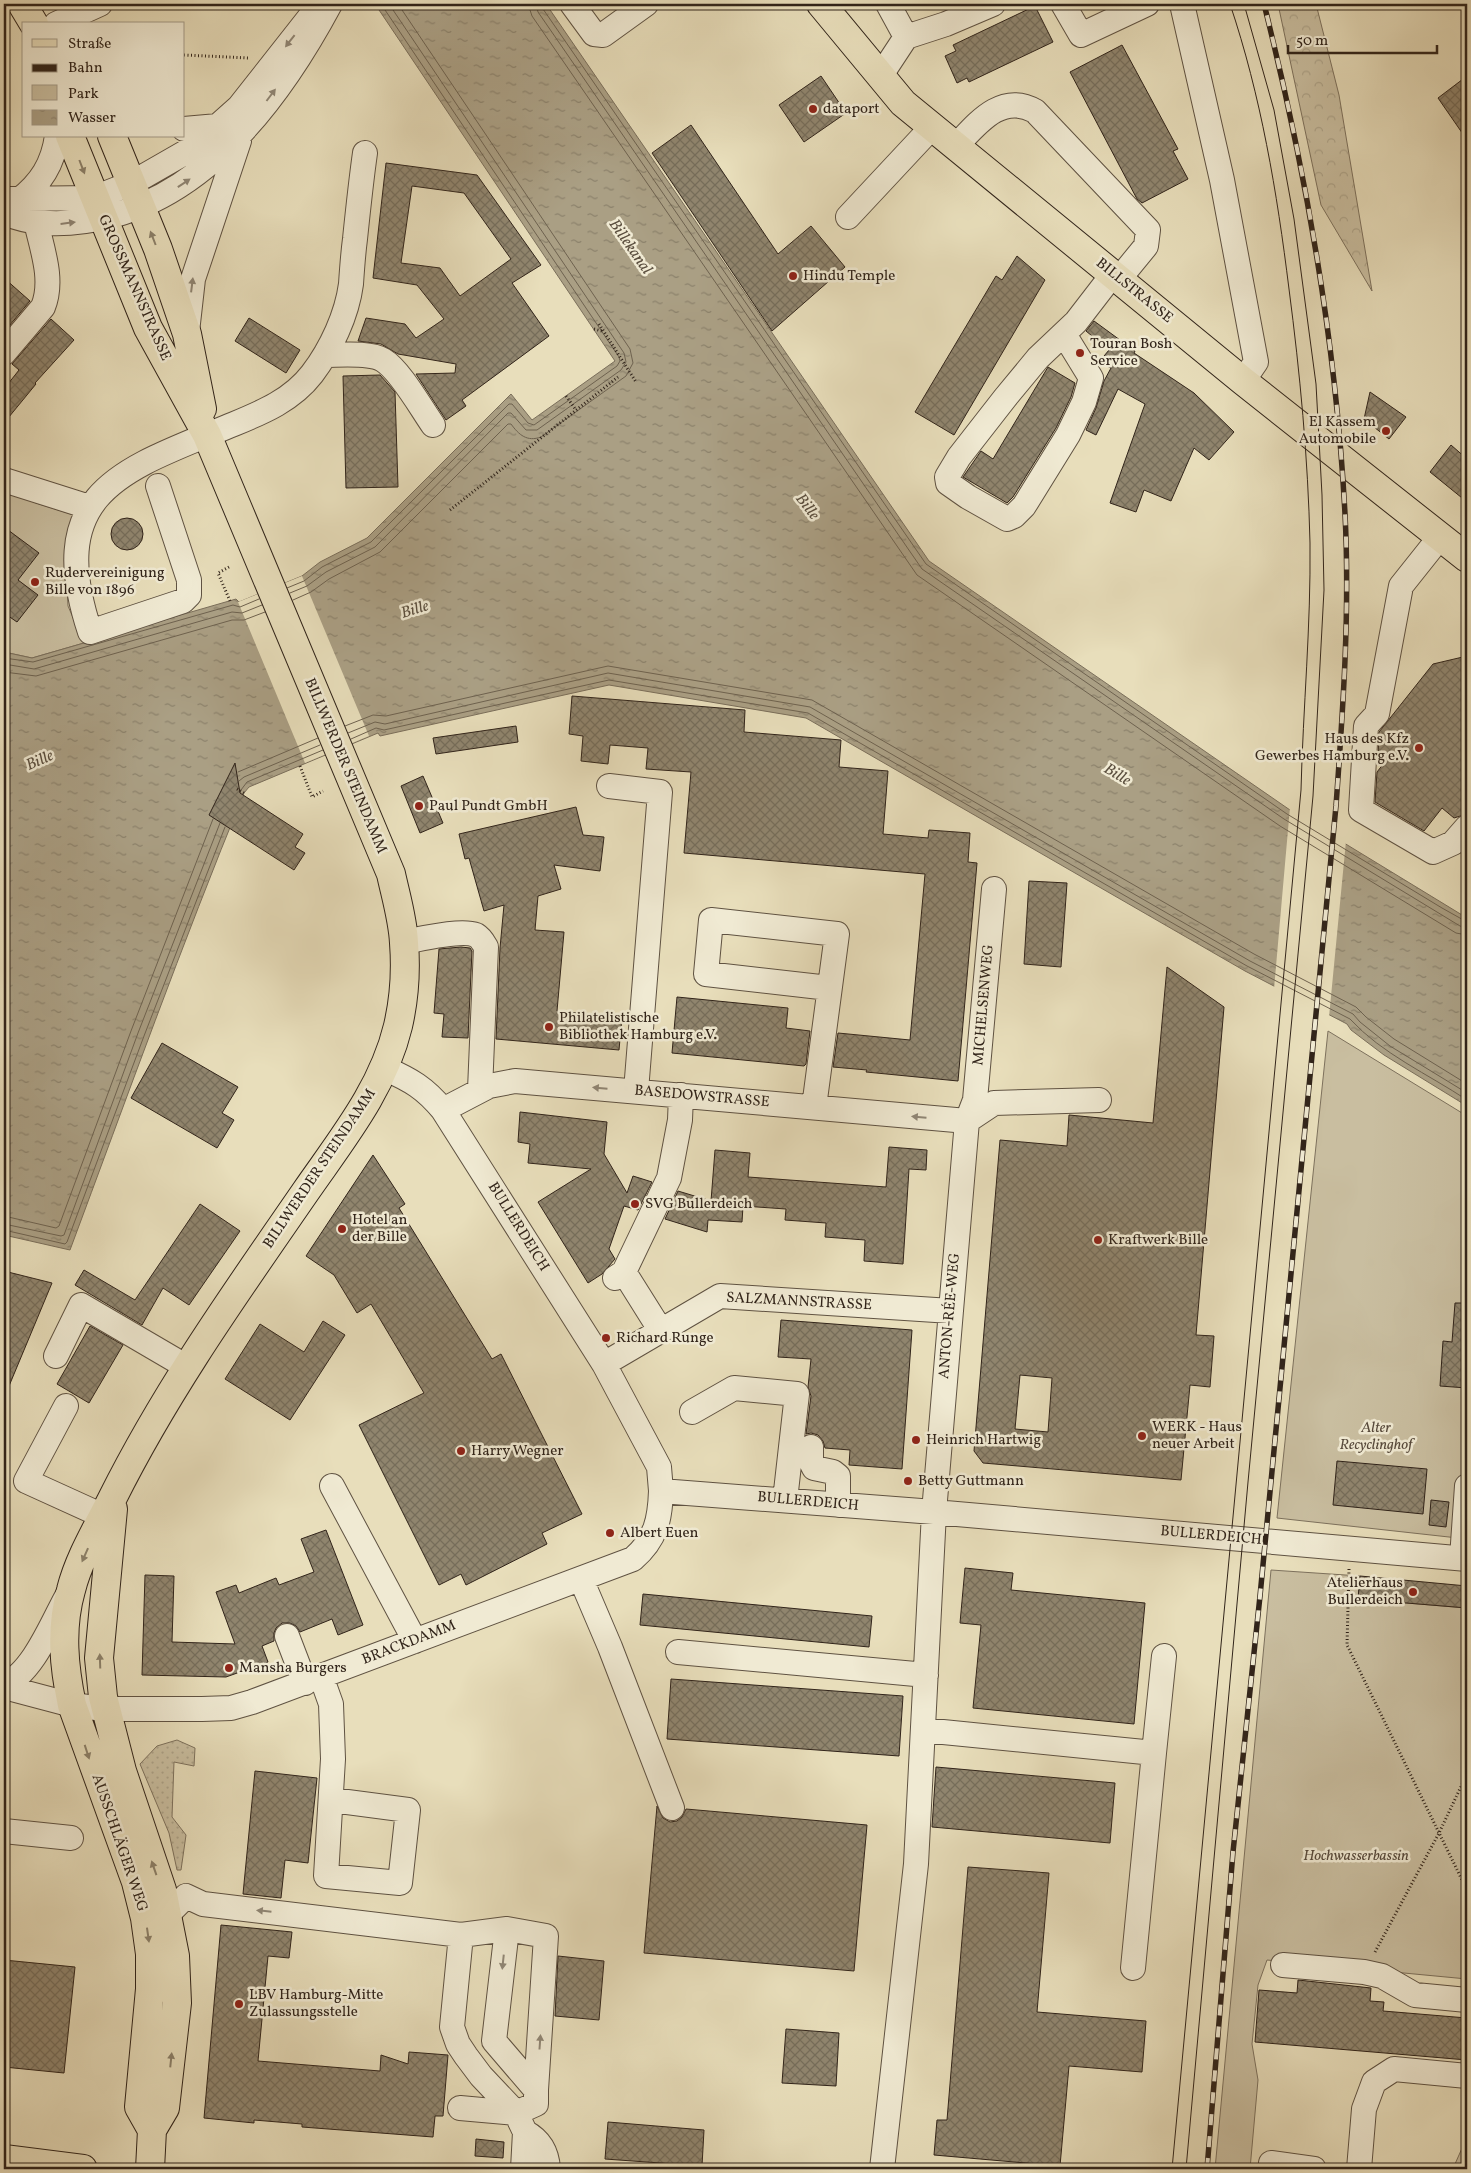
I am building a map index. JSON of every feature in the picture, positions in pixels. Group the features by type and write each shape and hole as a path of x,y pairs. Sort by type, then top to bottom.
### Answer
{"main road":[{"path":"22,4 33,22"},
{"name":"BILLSTRASSE","path":"821,4 903,102 1243,381 1467,558"},
{"name":"GROSSMANNSTRASSE","path":"71,138 148,328 207,435 270,589"},
{"name":"GROSSMANNSTRASSE","path":"113,138 136,194 187,334 207,435"},
{"name":"BILLWERDER STEINDAMM","path":"72,1705 64,1655 66,1614 71,1590 108,1506 148,1430 187,1367 357,1116 384,1068 398,1025 404,980 404,942 391,874 270,589"},
{"name":"BILLWERDER STEINDAMM","path":"104,1709 99,1658 108,1506"},
{"name":"AUSSCHLÄGER WEG","path":"72,1705 136,1882 145,1918 150,1954 150,1989 139,2107 152,2130"},
{"name":"AUSSCHLÄGER WEG","path":"104,1709 122,1771 162,1890 175,1956 177,2003 166,2108 152,2130 150,2169"},
{"path":"4,2160 83,2169"}],"street":[{"path":"60,22 100,4"},
{"path":"136,194 239,107 321,4"},
{"path":"9,204 36,222 56,225 136,194 176,188 198,173 242,133 306,49 330,4"},
{"path":"572,4 594,34 603,35 646,4"},
{"path":"888,4 906,38"},
{"path":"880,75 906,38 946,24 992,4"},
{"path":"1063,4 1081,35 1147,4"},
{"path":"1182,4 1222,180 1256,362 1243,381"},
{"path":"956,146 984,116 1009,104 1024,105 1034,111 1148,230 1146,246 1076,322 1038,358 1005,398 947,477 948,483 968,497 1007,519 1014,516 1024,506 1068,435 1087,394 1091,378 1064,334"},
{"path":"185,129 218,126"},
{"path":"848,217 933,126"},
{"path":"187,334 193,279 242,133"},
{"path":"9,204 35,186 43,177 51,163 57,138"},
{"path":"158,486 190,585 189,595 183,601 90,632 83,611 75,555 79,532 89,506 114,483 142,462 262,413 282,402 306,380 325,354 342,317 350,286 365,153"},
{"path":"9,204 98,208"},
{"path":"4,353 43,307 46,299 47,272 36,222"},
{"path":"325,354 349,354 382,359 393,367 433,425"},
{"path":"4,480 89,506"},
{"path":"1440,537 1401,586 1377,714 1366,726 1362,810 1433,852 1453,843 1467,827"},
{"path":"609,786 660,792 636,1091"},
{"name":"MICHELSENWEG","path":"968,1121 975,1100 994,889"},
{"path":"814,1107 837,934 711,920 706,974 829,988"},
{"path":"404,942 474,934 482,940 486,947 480,1090"},
{"name":"BULLERDEICH","path":"384,1068 405,1078 428,1093 443,1110 604,1364 659,1467 661,1491 934,1512 1464,1558"},
{"name":"BASEDOWSTRASSE","path":"443,1110 489,1086 515,1081 968,1121"},
{"path":"661,1331 619,1275 669,1178 680,1120 681,1095"},
{"path":"968,1121 994,1103 1099,1100"},
{"name":"ANTON-RÉE-WEG","path":"882,2169 916,1864 934,1512 968,1121"},
{"name":"SALZMANNSTRASSE","path":"604,1364 720,1296 951,1311"},
{"path":"56,1356 81,1305 187,1367"},
{"path":"692,1412 734,1388 797,1394 784,1500"},
{"path":"66,1406 26,1481 108,1506"},
{"path":"811,1447 811,1462 814,1468 834,1472 838,1476 838,1505"},
{"path":"332,1486 415,1641"},
{"path":"1464,1558 1467,1486"},
{"name":"BRACKDAMM","path":"4,1685 72,1705 104,1709 230,1708 313,1680 633,1559 644,1550 656,1528 660,1515 661,1491"},
{"path":"580,1580 610,1647 672,1808"},
{"path":"4,1685 22,1672 32,1658 71,1590"},
{"path":"287,1636 313,1680 331,1704 333,1777 326,1876 400,1883 408,1810 332,1800"},
{"path":"678,1652 926,1675"},
{"path":"1132,1968 1164,1656"},
{"path":"923,1730 1154,1753"},
{"path":"4,1831 71,1838"},
{"path":"167,1915 186,1896 203,1904 461,1935 506,1929 546,1936 536,2104 521,2123 523,2169"},
{"path":"506,1929 494,2042 536,2090"},
{"path":"461,1935 452,2027 458,2044 481,2076 544,2150 548,2169"},
{"path":"1283,1965 1364,1972 1382,1976 1415,1995 1467,2000"},
{"path":"1359,2169 1364,2109 1374,2082 1394,2069 1467,2076"},
{"path":"460,2108 521,2123"},
{"path":"1271,2163 1314,2169"}],"path":[{"path":"185,55 249,58"},
{"path":"599,324 636,382"},
{"path":"594,329 603,331"},
{"path":"450,510 618,377"},
{"path":"566,396 576,410"},
{"path":"229,567 218,573 230,601"},
{"path":"300,766 312,796 324,791"},
{"path":"237,790 244,793"},
{"path":"1350,1548 1346,1645 1467,1890"},
{"path":"1364,1972 1439,1833 1467,1774"}],"green space":[{"path":"1278,4 1316,4 1339,95 1372,291 1321,205"},
{"name":"Rudervereinigung Bille von 1896","path":"4,489 36,503 74,515 65,557 68,606 84,643 32,658 4,652"},
{"name":"Alter Recyclinghof","path":"1328,1031 1467,1116 1467,1539 1277,1518"},
{"name":"Hochwasserbassin","path":"1271,1570 1360,1576 1358,1599 1467,1608 1467,1979 1267,1960 1258,1985 1252,2044 1258,2080 1250,2169 1215,2169"},
{"path":"177,1740 195,1748 194,1766 174,1762 172,1817 186,1835 181,1870 177,1870 169,1833 140,1764 157,1746"},
{"path":"1467,2137 1467,2169 1454,2169 1455,2164"}],"water":[{"path":"375,4 546,4 929,561 1290,810 1467,918 1467,1106 1384,1055 1351,1030 1347,1024 1245,971 806,718 609,685 380,736 378,733 249,787 244,793 199,907 70,1250 4,1235 4,652 32,658 236,599 239,602 302,576 320,562 367,538 511,394 532,420 615,361"}],"pier":[{"path":"302,576 369,736 305,763 238,602"},
{"path":"1290,807 1346,841 1329,1017 1274,989"}],"building":[{"path":"1035,6 1053,42 969,82 967,78 957,83 945,56 956,51 953,45"},
{"path":"1122,45 1178,149 1173,151 1188,179 1142,203 1137,199 1070,72"},
{"name":"dataport","path":"821,76 846,113 804,142 779,105"},
{"path":"1467,76 1467,140 1438,98"},
{"path":"691,125 778,254 811,226 845,267 772,331 652,153"},
{"path":"386,163 477,175 541,265 512,283 549,336 462,400 466,406 446,420 416,374 455,373 456,364 398,354 381,344 358,341 366,318 405,324 416,338 444,319 417,285 373,278","holes":["412,186 464,193 511,259 460,296 440,268 401,263"]},
{"path":"1017,256 1045,280 954,435 915,412 996,276 1002,280"},
{"path":"4,278 30,301 4,332"},
{"path":"249,318 300,350 286,373 235,341"},
{"path":"51,319 74,340 35,383 4,423 4,389 19,370 12,364"},
{"path":"1094,321 1135,351 1134,353 1194,393 1234,432 1209,460 1194,448 1171,501 1144,490 1136,512 1110,503 1145,404 1118,389 1096,435 1086,430 1096,408 1104,381 1111,368 1099,362 1109,350 1086,331"},
{"path":"1048,367 1075,383 1071,397 1056,428 1013,497 1007,503 963,477 981,451 993,459"},
{"path":"380,375 395,392 398,487 346,488 343,376"},
{"path":"1370,392 1406,417 1389,439 1364,419"},
{"path":"1451,445 1467,459 1467,502 1430,472"},
{"path":"127,518 133,519 138,523 142,528 142,540 138,545 133,549 127,550 121,549 116,545 112,540 111,534 112,528 116,523 121,519"},
{"path":"4,527 39,553 18,580 38,595 17,622 4,613"},
{"name":"Haus des Kfz Gewerbes Hamburg e.V.","path":"1467,656 1467,814 1454,818 1442,808 1424,831 1375,802 1377,772 1384,763 1378,758 1379,732 1433,664"},
{"path":"572,696 745,710 744,732 841,740 839,767 888,771 883,834 928,838 929,830 970,833 968,862 977,863 958,1081 833,1067 838,1033 910,1040 925,874 684,853 691,772 646,769 648,748 610,745 608,764 581,761 583,736 569,734"},
{"path":"516,726 518,742 436,754 433,738"},
{"path":"235,763 240,793 303,834 295,847 305,853 294,870 209,815"},
{"path":"423,776 443,823 420,833 401,786"},
{"path":"576,807 583,835 604,837 600,871 554,865 561,889 538,896 535,930 564,932 557,1011 622,1017 619,1050 496,1039 504,905 484,911 469,858 465,859 459,834"},
{"path":"1029,881 1067,883 1061,967 1024,964"},
{"path":"470,948 472,951 468,1038 442,1037 444,1014 434,1013 439,949"},
{"name":"Kraftwerk Bille","path":"1167,967 1224,1007 1196,1335 1214,1336 1210,1387 1190,1385 1181,1480 983,1463 974,1451 1000,1140 1067,1146 1069,1115 1153,1123","holes":["1020,1375 1052,1378 1048,1432 1015,1429"]},
{"path":"677,997 788,1008 786,1028 810,1031 806,1064 804,1066 672,1053"},
{"path":"162,1043 238,1087 222,1113 234,1120 217,1148 131,1098"},
{"path":"520,1112 607,1122 604,1154 627,1193 633,1176 652,1182 638,1210 624,1206 609,1249 615,1259 602,1274 588,1283 538,1202 591,1169 528,1163 530,1144 518,1142"},
{"path":"889,1147 927,1150 926,1170 909,1169 903,1264 864,1261 865,1240 825,1237 826,1223 785,1220 786,1209 743,1206 742,1222 708,1220 707,1232 665,1219 678,1191 711,1201 715,1150 750,1153 748,1177 886,1187"},
{"name":"Harry Wegner","path":"373,1155 405,1204 399,1208 492,1359 501,1354 582,1514 542,1533 547,1544 466,1585 461,1574 439,1585 359,1425 424,1393 371,1304 357,1313 334,1275 306,1256"},
{"path":"200,1204 240,1231 189,1305 163,1288 142,1325 75,1285 84,1270 135,1300"},
{"path":"4,1271 52,1283 4,1398"},
{"path":"1455,1303 1467,1303 1467,1388 1440,1386 1443,1341 1452,1342"},
{"path":"781,1320 912,1330 902,1469 849,1465 850,1450 825,1448 823,1441 818,1435 806,1434 811,1396 808,1387 811,1359 778,1357"},
{"path":"323,1321 345,1335 290,1420 225,1379 260,1324 304,1352"},
{"path":"90,1326 123,1345 89,1403 57,1384"},
{"path":"1337,1461 1427,1469 1423,1514 1333,1505"},
{"path":"1431,1500 1449,1502 1446,1527 1429,1525"},
{"path":"326,1530 363,1625 338,1635 332,1619 300,1632 296,1626 290,1623 282,1623 276,1628 274,1641 262,1646 268,1662 226,1677 142,1675 145,1575 174,1576 172,1642 235,1644 216,1592 236,1585 239,1593 276,1578 279,1585 314,1572 301,1539"},
{"path":"965,1568 1013,1573 1011,1590 1145,1603 1134,1724 973,1708 981,1625 960,1623"},
{"name":"Atelierhaus Bullerdeich","path":"1360,1576 1467,1586 1467,1608 1358,1599"},
{"path":"643,1594 872,1616 869,1647 640,1625"},
{"path":"671,1679 903,1696 899,1756 667,1739"},
{"path":"936,1767 1115,1783 1110,1843 932,1827"},
{"path":"255,1771 317,1778 308,1863 285,1860 281,1898 243,1894"},
{"path":"657,1806 663,1818 670,1822 677,1821 682,1817 686,1809 867,1825 854,1971 644,1953"},
{"path":"968,1867 1049,1873 1037,2012 1146,2021 1142,2072 1069,2066 1060,2166 934,2155 937,2120 947,2120"},
{"name":"LBV Hamburg-Mitte Zulassungsstelle","path":"221,1925 292,1932 289,1958 268,1956 258,2061 380,2071 381,2055 408,2064 409,2052 448,2055 443,2116 435,2116 433,2137 302,2127 302,2124 254,2120 254,2123 204,2118"},
{"path":"558,1956 604,1961 599,2020 555,2016"},
{"path":"4,1960 75,1967 64,2073 4,2067"},
{"path":"1298,1980 1371,1988 1370,2001 1384,2002 1383,2011 1467,2018 1467,2060 1255,2042 1259,1990 1297,1993"},
{"path":"786,2029 839,2033 836,2086 782,2083"},
{"path":"608,2122 704,2130 702,2166 605,2159"},
{"path":"476,2139 504,2142 503,2158 475,2156"}],"tram line":[{"path":"1172,2169 1301,790 1309,605 1309,511 1303,416 1284,253 1267,145 1251,74 1230,4"},
{"path":"1186,2169 1248,1482 1313,796 1324,590 1322,495 1316,384 1294,219 1274,110 1244,4"}],"railway":[{"path":"1207,2169 1233,1852 1260,1596 1336,806 1343,697 1347,587 1341,449 1317,257 1293,130 1264,4"}],"place":[{"name":"dataport","path":"813,109"},
{"name":"Hindu Temple","path":"793,276"},
{"name":"Touran Bosh Service","path":"1080,353"},
{"name":"El Kassem Automobile","path":"1386,431"},
{"name":"Rudervereinigung Bille von 1896","path":"35,582"},
{"name":"Haus des Kfz Gewerbes Hamburg e.V.","path":"1419,748"},
{"name":"Paul Pundt GmbH","path":"419,806"},
{"name":"Philatelistische Bibliothek Hamburg e.V.","path":"549,1027"},
{"name":"SVG Bullerdeich","path":"635,1204"},
{"name":"Hotel an der Bille","path":"342,1229"},
{"name":"Kraftwerk Bille","path":"1098,1240"},
{"name":"Richard Runge","path":"606,1338"},
{"name":"WERK - Haus neuer Arbeit","path":"1142,1436"},
{"name":"Heinrich Hartwig","path":"916,1440"},
{"name":"Harry Wegner","path":"461,1451"},
{"name":"Betty Guttmann","path":"908,1481"},
{"name":"Albert Euen","path":"610,1533"},
{"name":"Atelierhaus Bullerdeich","path":"1413,1592"},
{"name":"Mansha Burgers","path":"229,1668"},
{"name":"LBV Hamburg-Mitte Zulassungsstelle","path":"239,2004"}],"water label":[{"name":"Billekanal","path":"630,247"},
{"name":"Bille","path":"807,507"},
{"name":"Bille","path":"415,610"},
{"name":"Bille","path":"40,761"},
{"name":"Bille","path":"1117,775"}]}
